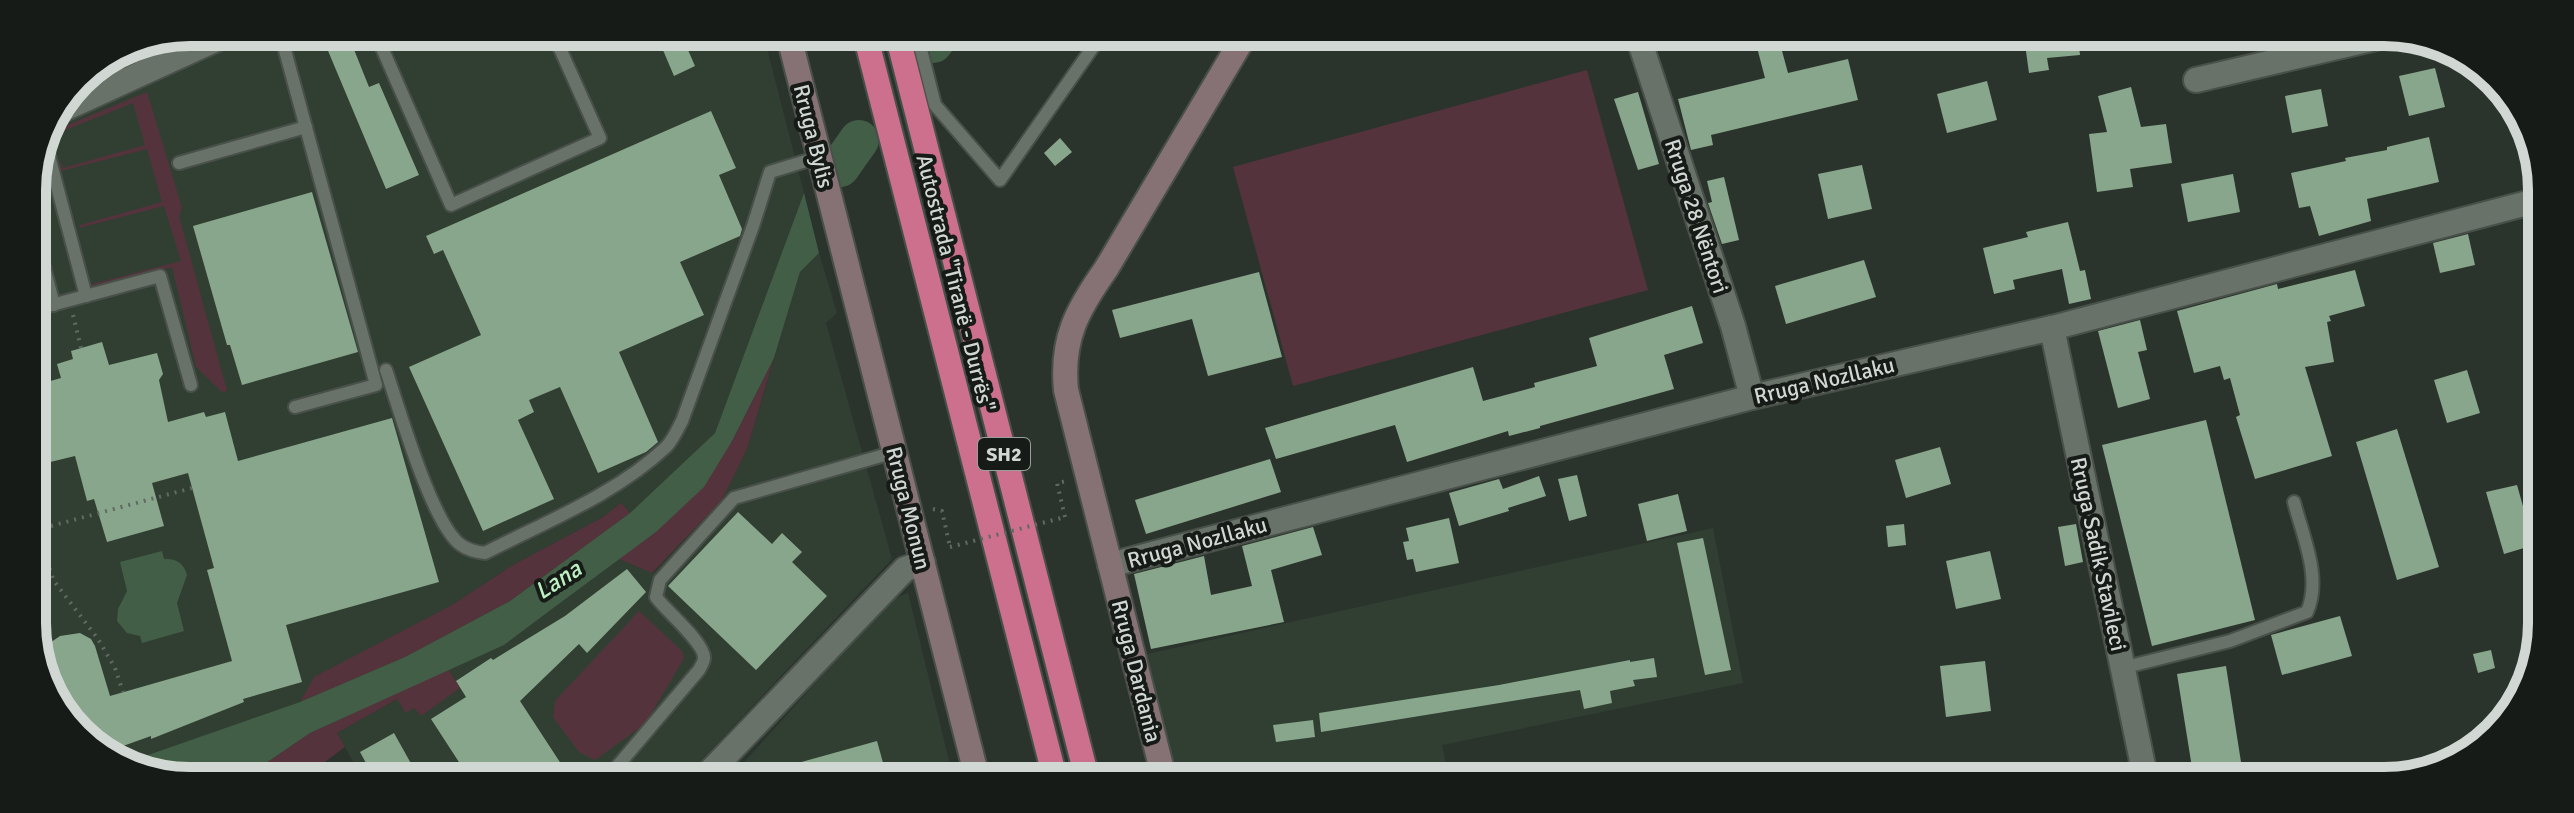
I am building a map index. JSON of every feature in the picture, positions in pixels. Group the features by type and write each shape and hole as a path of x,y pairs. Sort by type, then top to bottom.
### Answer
{"highway":[{"name":"Autostrada \"Tiranë - Durrës\"","path":"868,46 1052,767"},
{"name":"Autostrada \"Tiranë - Durrës\"","path":"900,46 1084,767"}],"main road":[{"name":"Rruga Bylis","path":"791,46 840,239"},
{"name":"Rruga Dardania","path":"1161,767 1066,390 1066,346 1081,306 1238,46"},
{"name":"Rruga Monun","path":"840,239 974,767"}],"street":[{"path":"74,104 201,46"},
{"name":"Rruga 28 Nëntori","path":"1641,46 1729,315 1752,397"},
{"path":"2196,80 2341,46"},
{"path":"145,54 150,69"},
{"name":"Rruga Nozllaku","path":"1110,565 1752,397 2052,328 2528,203"},
{"name":"Rruga Sadik Stavileci","path":"2052,328 2143,767"},
{"path":"715,767 905,569 923,563"}],"lane":[{"path":"284,46 376,385 295,407"},
{"path":"383,46 451,205 600,138 559,46"},
{"path":"920,46 935,105 1000,180 1094,46"},
{"path":"179,163 306,127"},
{"path":"386,370 440,517 459,544 485,553 589,500 631,474 667,446 682,421 770,172 819,157"},
{"path":"50,159 86,296"},
{"path":"46,275 54,305"},
{"path":"46,307 160,276 191,385"},
{"path":"617,767 699,670 704,657 701,646 656,597 660,580 734,498 895,452"},
{"path":"2122,668 2230,641 2307,612 2313,600 2314,581 2294,502"}],"path":[{"path":"69,301 81,348"},
{"path":"942,511 950,547 1065,517 1057,483"},
{"path":"46,527 192,488"},
{"path":"46,560 54,581 98,639 115,668 123,692"}],"shaded area":[{"path":"766,46 804,193 715,433 630,513 621,503 603,517 513,565 452,605 315,677 300,702 140,758 110,743 82,718 70,703 54,669 46,632 46,181 57,135 70,110 88,88 118,65 171,47"},
{"path":"1587,70 1648,290 1293,386 1233,167"},
{"path":"147,92 182,208 179,216 227,391 222,392 196,367 172,267 93,288 91,286 181,261 164,206 79,228 80,225 162,202 147,149 61,171 60,158 63,168 145,145 133,103 58,133 60,128"},
{"path":"819,253 837,313 826,323 892,559 695,767 356,767 337,733 397,699 421,715 460,688 448,669 504,645 619,559 653,573 722,500 747,449 800,272"},
{"path":"774,358 747,449 722,500 652,573 619,559 656,532 732,441"},
{"path":"621,503 630,513 510,601 405,657 300,702 314,677 452,605 513,565 603,517"},
{"path":"1713,528 1743,683 1442,745 1447,767 1161,767 1134,657"},
{"path":"908,593 951,767 740,767 890,600"},
{"path":"639,611 682,651 684,658 645,724 595,760 579,752 553,717 555,701"},
{"path":"448,669 460,688 421,716 414,708 406,713 397,699 337,733 345,747 318,767 260,767 310,733"}],"water":[{"path":"804,193 819,253 800,272 774,358 732,441 704,487 656,532 504,645 310,733 260,767 171,766 140,758 300,702 405,657 510,601 630,513 715,433"},
{"path":"162,551 164,559 179,562 187,575 177,603 184,631 142,643 140,636 127,633 117,621 118,609 127,591 120,562"}],"building":[{"path":"326,46 353,46 369,87 379,83 419,175 386,189"},
{"path":"661,46 686,46 695,66 674,76"},
{"path":"1757,46 1781,46 1788,73 1848,59 1858,100 1711,135 1713,145 1691,150 1678,99 1765,78"},
{"path":"2025,46 2079,46 2080,55 2047,58 2049,70 2029,73"},
{"path":"2435,68 2445,107 2409,116 2399,76"},
{"path":"1987,81 1997,120 1947,133 1937,94"},
{"path":"2131,87 2141,127 2166,124 2172,163 2130,169 2133,187 2097,192 2089,134 2107,132 2098,96"},
{"path":"2321,89 2328,126 2292,133 2285,96"},
{"path":"1638,92 1659,164 1638,170 1614,99"},
{"path":"711,111 736,168 719,175 742,229 740,236 680,262 704,315 619,352 658,442 646,452 598,473 560,387 529,400 534,412 518,420 554,499 483,531 409,367 481,335 443,250 434,254 426,236"},
{"path":"2429,137 2439,182 2367,199 2371,221 2319,236 2310,206 2299,208 2291,173"},
{"path":"1060,138 1072,152 1055,166 1044,153"},
{"path":"1862,165 1872,209 1828,219 1818,174"},
{"path":"2233,174 2240,212 2188,222 2181,184"},
{"path":"1724,177 1739,240 1722,244 1708,203 1712,202 1707,181"},
{"path":"312,192 358,352 242,385 230,345 227,345 193,226"},
{"path":"2068,222 2080,271 2085,270 2091,299 2069,304 2062,269 2013,280 2015,289 1994,294 1983,248 2028,237 2026,232"},
{"path":"2468,234 2475,265 2440,273 2433,243"},
{"path":"1864,260 1876,297 1786,324 1775,286"},
{"path":"2355,270 2365,306 2329,316 2331,321 2327,322 2334,362 2305,367 2332,456 2255,479 2236,417 2240,415 2230,378 2224,380 2220,366 2194,373 2177,311 2277,284 2278,289"},
{"path":"1259,272 1282,357 1208,376 1192,319 1120,338 1112,310"},
{"path":"1692,306 1703,343 1664,355 1674,389 1540,428 1509,436 1508,431 1407,462 1395,425 1276,459 1265,428 1473,367 1483,401 1535,387 1534,383 1597,366 1589,338"},
{"path":"2140,320 2147,350 2138,352 2150,399 2118,408 2098,331"},
{"path":"102,342 109,365 157,353 163,374 159,380 168,422 204,412 206,417 225,412 238,461 392,418 439,582 286,625 302,682 243,699 244,702 151,739 151,736 118,748 110,743 82,718 61,687 48,644 60,636 80,633 91,639 110,696 232,661 207,570 214,568 188,473 152,483 164,526 107,542 94,499 87,501 75,456 46,463 46,446 49,442 46,382 61,378 57,364 73,359 71,351"},
{"path":"2467,370 2480,413 2447,423 2434,380"},
{"path":"2206,420 2255,620 2152,646 2102,445"},
{"path":"2397,429 2439,567 2397,580 2356,442"},
{"path":"1940,447 1951,484 1906,498 1895,460"},
{"path":"1270,459 1281,492 1146,534 1135,500"},
{"path":"1577,475 1587,516 1569,521 1558,479"},
{"path":"1539,476 1546,496 1459,526 1449,493 1499,479 1503,489"},
{"path":"2517,485 2528,524 2528,547 2504,554 2486,492"},
{"path":"1678,494 1687,531 1647,541 1638,504"},
{"path":"738,512 772,544 782,533 802,552 792,562 827,596 756,670 668,586"},
{"path":"1449,518 1459,563 1416,572 1413,559 1407,560 1403,542 1409,541 1406,528"},
{"path":"1904,524 1906,545 1888,547 1886,526"},
{"path":"2076,524 2083,562 2065,566 2058,527"},
{"path":"1313,527 1322,555 1271,570 1284,622 1151,649 1134,574 1204,556 1211,595 1252,586 1242,546"},
{"path":"1703,538 1731,670 1705,675 1677,543"},
{"path":"1990,551 2001,599 1956,609 1946,561"},
{"path":"627,569 646,592 587,653 579,644 520,701 563,767 462,767 431,719 466,697 456,681 565,616"},
{"path":"2340,616 2352,656 2282,675 2271,635"},
{"path":"2491,650 2495,668 2478,673 2473,654"},
{"path":"1654,658 1657,677 1633,680 1635,686 1610,691 1612,703 1584,709 1580,690 1321,732 1319,713"},
{"path":"1985,661 1991,711 1946,717 1940,666"},
{"path":"2226,666 2242,767 2192,767 2177,674"},
{"path":"1313,720 1315,737 1276,742 1273,725"},
{"path":"394,733 413,767 368,767 360,752"},
{"path":"877,741 884,767 783,767"}],"waterway":[{"name":"Lana","path":"840,167 859,140"}]}
